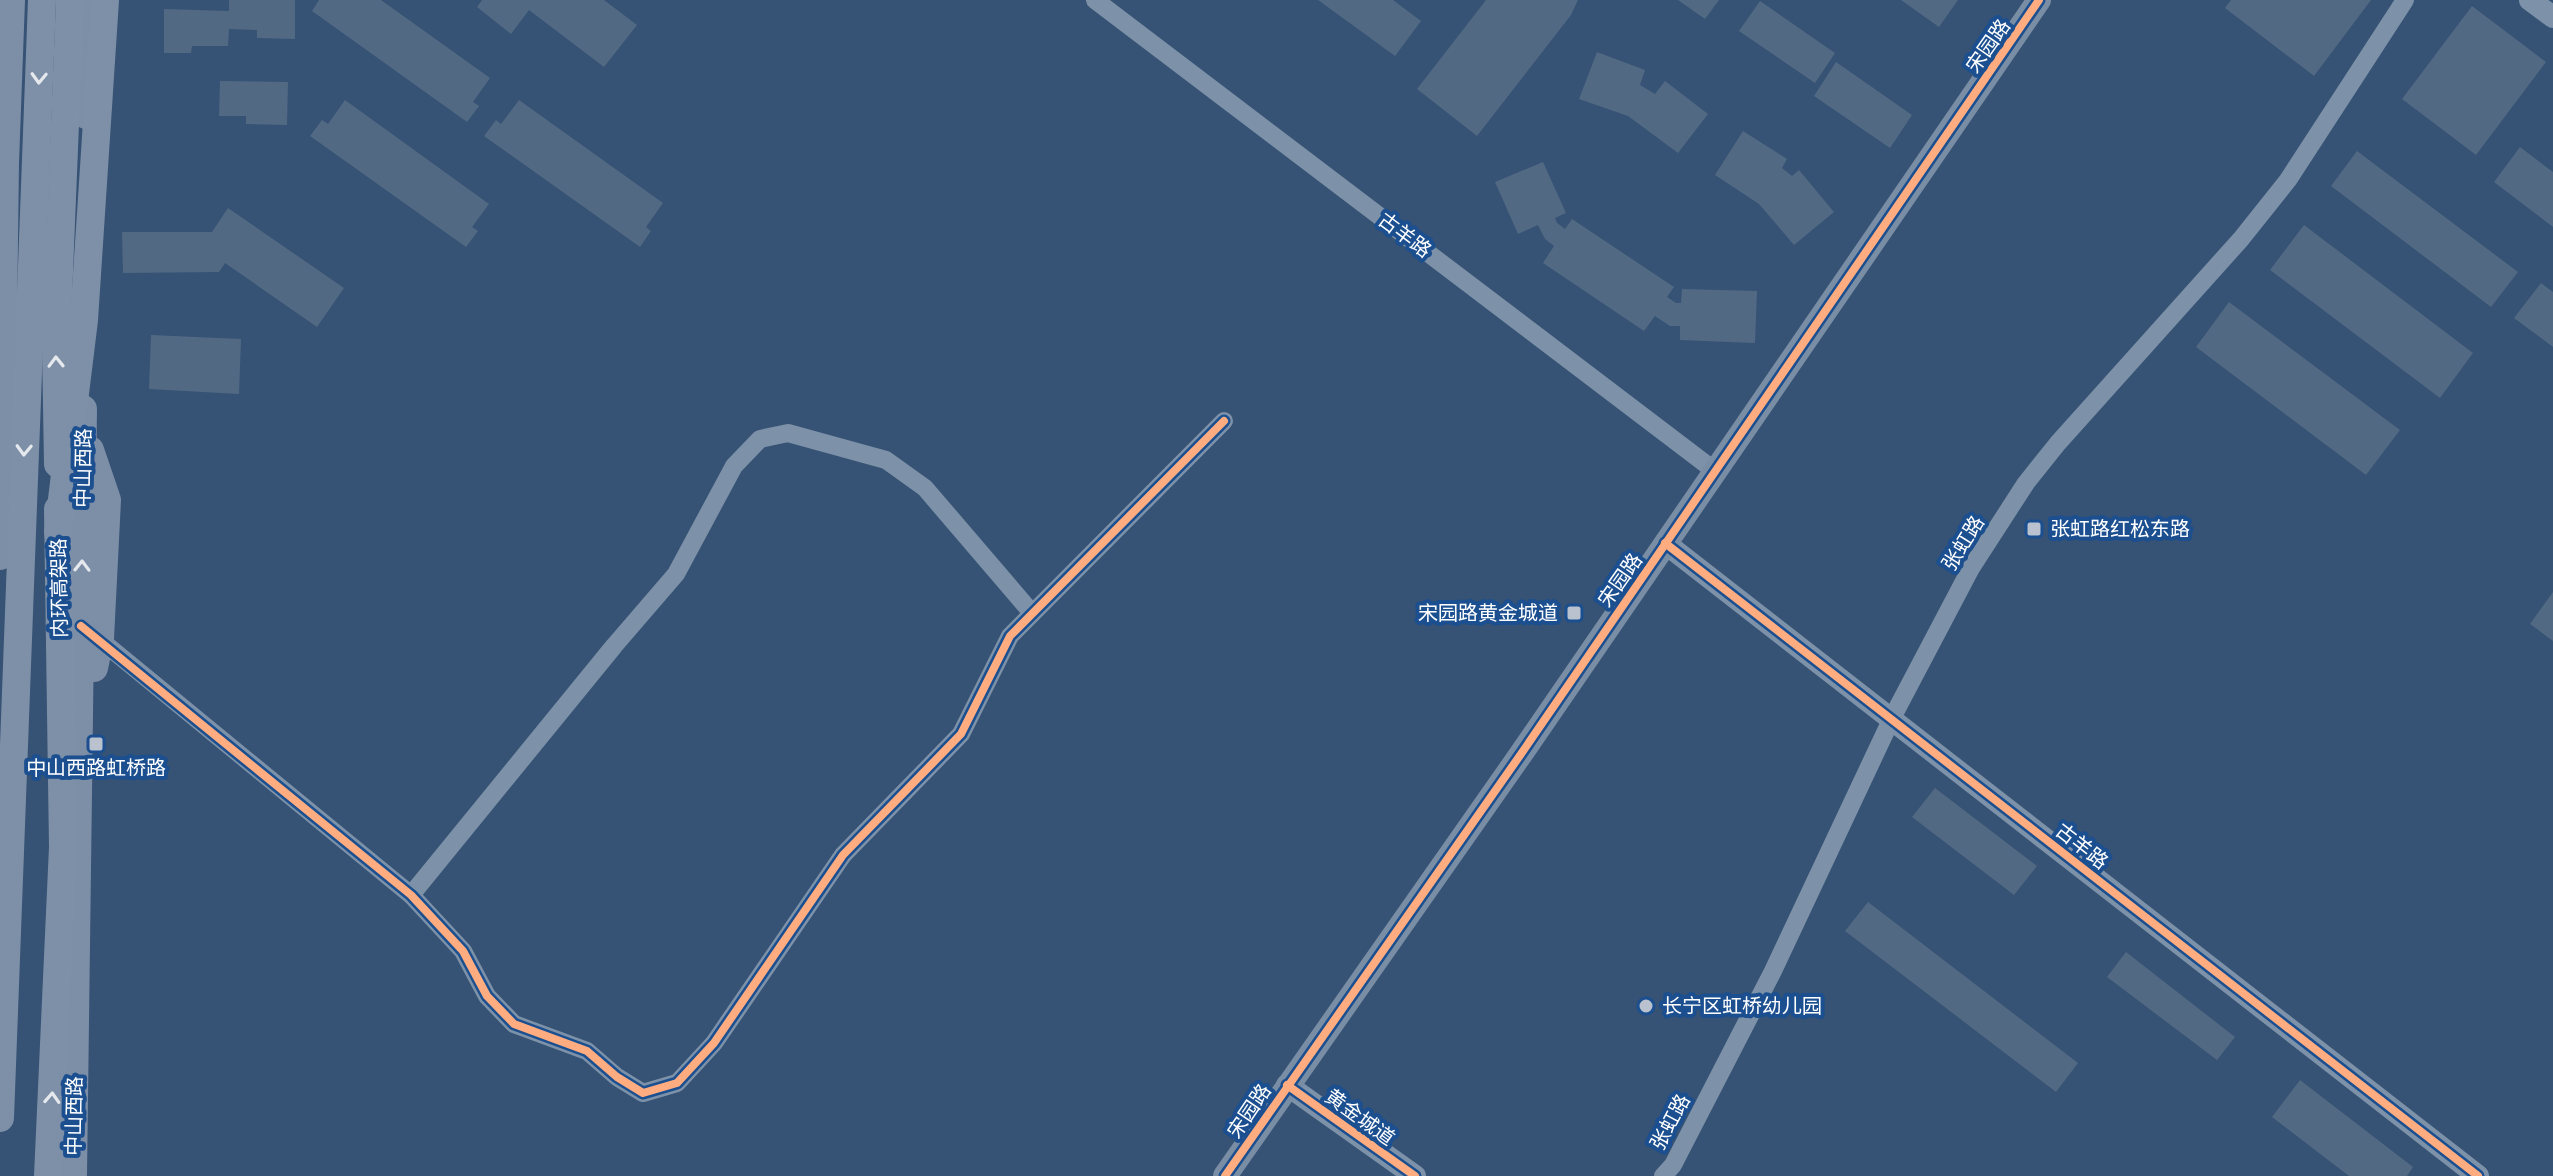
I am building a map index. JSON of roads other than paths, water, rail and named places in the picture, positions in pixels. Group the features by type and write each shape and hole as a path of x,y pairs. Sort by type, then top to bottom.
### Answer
{"highway":[{"name":"内环高架路","path":"0,1118 42,0"},
{"name":"内环高架路","path":"48,1176 63,847 56,347 70,0"},
{"path":"58,532 84,320 105,0"},
{"path":"0,824 7,887"}],"main road":[{"path":"0,556 5,163 11,0"},
{"name":"中山西路","path":"73,1176 80,727 91,632 83,429 87,0"},
{"name":"宋园路","path":"1225,1176 1521,754 2039,0"}],"street":[{"name":"古羊路","path":"1095,0 1715,471"},
{"name":"张虹路","path":"1663,1176 1673,1165 1773,971 1892,718 1971,568 2026,483 2058,443 2241,239 2288,180 2405,0"},
{"path":"2530,0 2553,17"},
{"path":"91,632 411,895 463,951 487,996 514,1024 587,1051 617,1077 643,1093 677,1083 714,1043 843,855 961,734 1010,636 1224,421"},
{"path":"411,895 676,574 734,466 760,439 788,433 886,460 925,488 1032,613"},
{"name":"古羊路","path":"1665,543 2478,1176"},
{"name":"黄金城道","path":"1287,1085 1415,1176"}],"place":[{"name":"张虹路红松东路","path":"2034,529"},
{"name":"宋园路黄金城道","path":"1574,613"},
{"name":"中山西路虹桥路","path":"96,744"},
{"name":"长宁区虹桥幼儿园","path":"1646,1006"}]}
